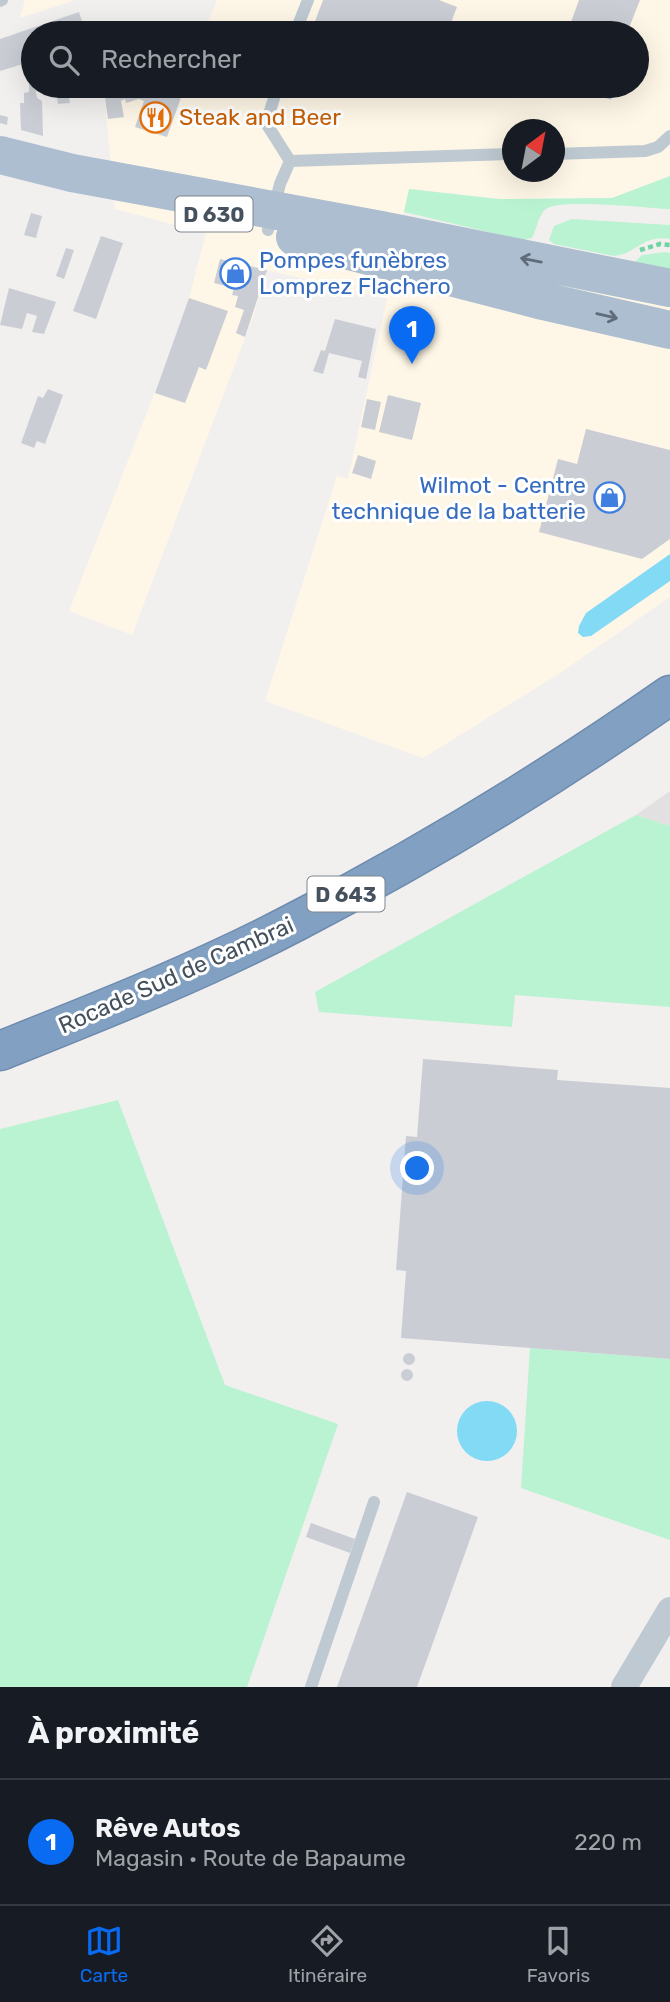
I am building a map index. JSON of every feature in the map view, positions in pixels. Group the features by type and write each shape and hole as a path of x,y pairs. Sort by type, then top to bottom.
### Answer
{"highway":[{"name":"Rocade Sud de Cambrai","path":"0,1051 124,1001 296,922 475,824 670,695"}],"main road":[{"name":"D 630","path":"0,155 271,220 543,301 670,330"},
{"name":"D 630","path":"271,220 381,230 656,285"},
{"path":"543,301 552,289 567,284 656,285"}],"street":[{"path":"624,1687 670,1610"}],"lane":[{"path":"300,21 308,0"},
{"path":"274,98 266,123 290,161"},
{"path":"565,154 645,151 658,147 670,136"},
{"path":"290,161 502,154"},
{"path":"271,220 290,161"},
{"path":"311,1687 374,1502"}],"shaded area":[{"path":"25,0 75,0 20,18"},
{"path":"217,0 670,0 670,176 612,198 499,199 409,189 401,224 670,280 670,597 557,675 423,758 265,701 337,476 348,479 387,299 267,270 253,317 132,635 69,611 184,318 206,233 115,209 105,98 649,98 649,21 209,21"},
{"path":"670,791 670,826 636,815"}],"green space":[{"path":"670,176 670,209 585,204 554,206 543,212 532,238 523,240 404,212 409,189 499,199 612,198"},
{"path":"572,219 670,225 670,239 653,239 614,256 554,244 549,240 554,226"},
{"path":"670,253 670,273 635,262 642,255"},
{"path":"636,815 670,826 670,1007 515,995 512,1027 319,1012 315,992"},
{"path":"118,1100 225,1385 338,1424 247,1687 0,1687 0,1129"},
{"path":"530,1348 670,1359 670,1540 521,1488"}],"water":[{"path":"670,554 670,581 591,636 583,637 578,633 586,613"},
{"path":"487,1401 508,1410 517,1431 508,1452 487,1461 466,1452 457,1431 466,1410"}],"building":[{"path":"323,0 439,0 457,7 452,21 315,21"},
{"path":"579,0 640,0 632,21 571,21"},
{"path":"79,12 82,21 53,21"},
{"path":"21,32 21,65 0,71 0,39"},
{"path":"24,98 37,98 42,101 43,136 21,130 20,103 24,103"},
{"path":"57,98 69,98 70,103 58,104"},
{"path":"105,98 181,98 167,137 135,127 144,101 139,99 126,103 125,99 121,101 124,117 108,119"},
{"path":"0,115 8,117 7,125 0,123"},
{"path":"31,213 42,216 36,238 24,235"},
{"path":"101,236 123,243 96,319 73,311"},
{"path":"66,248 74,250 64,279 56,276"},
{"path":"220,259 267,270 245,337 236,333 244,310 235,307 238,296 232,295 234,288 214,283"},
{"path":"9,288 56,302 44,334 32,332 37,316 27,313 22,329 0,325"},
{"path":"189,298 228,311 206,370 199,367 185,403 155,393"},
{"path":"335,319 376,329 366,379 358,377 362,361 329,353 323,374 313,371 321,350 325,351"},
{"path":"48,389 63,395 45,444 37,441 34,448 21,443 38,396 43,398"},
{"path":"388,395 421,403 412,440 379,432"},
{"path":"367,399 381,402 375,430 361,427"},
{"name":"Wilmot - Centre technique de la batterie","path":"586,429 670,450 670,539 642,559 539,532 558,459 577,464"},
{"path":"358,455 376,461 371,479 352,473"},
{"path":"423,1059 558,1070 557,1080 670,1088 670,1359 401,1338 406,1271 396,1270 406,1136 417,1137"},
{"path":"409,1353 415,1359 409,1365 403,1359"},
{"path":"407,1369 413,1375 407,1381 401,1375"},
{"path":"407,1492 478,1517 434,1640 417,1687 337,1687"},
{"path":"311,1523 355,1539 350,1553 306,1537"}],"place":[{"name":"Steak and Beer","path":"156,117"},
{"name":"Pompes funèbres Lomprez Flachero","path":"236,273"},
{"name":"Rêve Autos","path":"412,364"},
{"name":"Wilmot - Centre technique de la batterie","path":"609,498"}]}
